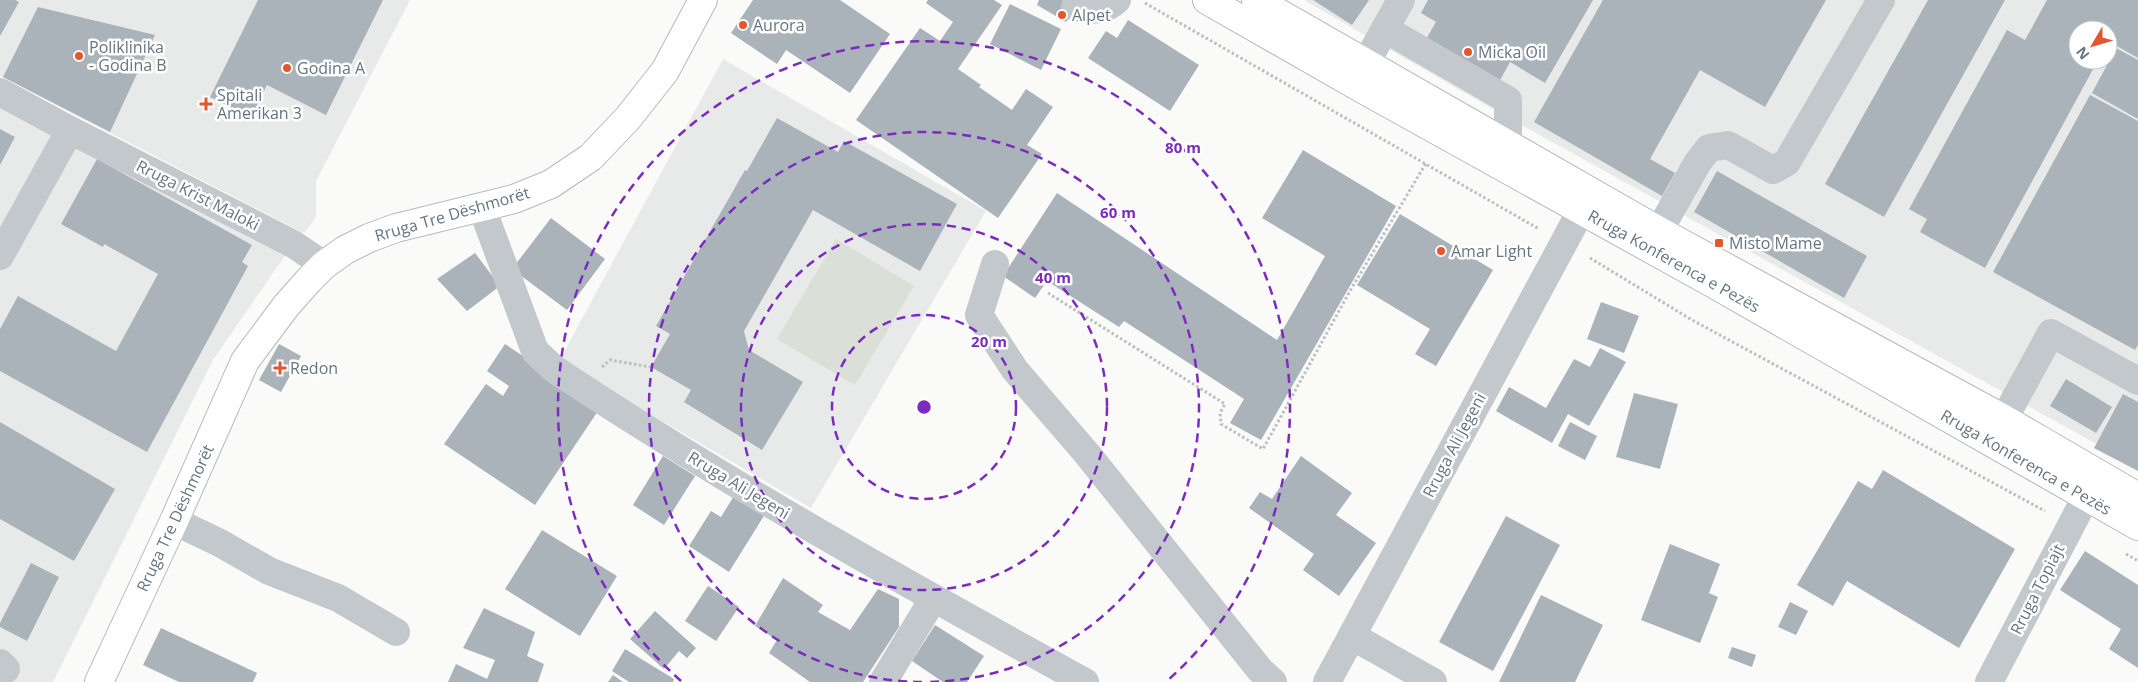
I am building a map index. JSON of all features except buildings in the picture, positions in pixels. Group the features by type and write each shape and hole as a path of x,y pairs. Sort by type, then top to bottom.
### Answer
{"main road":[{"name":"Rruga Tre Dëshmorët","path":"99,682 174,521 245,361 286,306 324,265 345,250 396,228 514,199 551,184 591,157 628,118 665,71 703,0"},
{"name":"Rruga Konferenca e Pezës","path":"1207,0 1361,88 1582,209 2138,526"},
{"name":"Rruga Konferenca e Pezës","path":"1256,0 1508,146 2004,419 2138,497"}],"street":[{"path":"1074,8 1095,10 1109,8 1118,0"},
{"path":"1366,63 1401,0"},
{"path":"1660,231 1698,162 1709,148 1728,145 1773,170 1788,162 1881,0"},
{"path":"1385,29 1508,100 1508,146"},
{"name":"Rruga Krist Maloki","path":"0,92 293,244 324,265"},
{"path":"0,256 70,130"},
{"name":"Rruga Ali Jegeni","path":"482,208 535,351 554,369 753,494 933,599 1085,682"},
{"name":"Rruga Ali Jegeni","path":"1327,682 1464,424 1582,209"},
{"path":"995,264 979,315 1015,370 1088,455 1260,670 1273,682"},
{"path":"2004,419 2051,333 2138,381"},
{"name":"Rruga Topiajt","path":"1989,682 2086,497"},
{"path":"174,521 220,543 269,571 338,598 396,632"},
{"path":"883,682 933,599"},
{"path":"1352,636 1433,682"}],"path":[{"path":"1140,0 1426,163 1692,320 2070,525"},
{"path":"1048,293 1226,404 1220,413 1221,424 1263,449 1350,291 1426,163"},
{"path":"582,388 589,378 610,360 651,367"},
{"path":"2121,552 2138,561"}],"shaded area":[{"name":"Spitali Amerikan 3","path":"0,0 410,0 316,181 316,217 304,233 0,76"},
{"path":"1304,0 2138,0 2138,467 1491,108"},
{"path":"723,59 986,211 811,508 559,361"},
{"path":"0,92 293,244 213,360 53,682 0,682"},
{"path":"836,239 914,286 855,385 777,339"}],"place":[{"name":"Alpet","path":"1062,15"},
{"name":"Aurora","path":"743,25"},
{"name":"Micka Oil","path":"1468,52"},
{"name":"Poliklinika - Godina B","path":"79,56"},
{"name":"Godina A","path":"287,68"},
{"name":"Spitali Amerikan 3","path":"206,104"},
{"name":"Misto Mame","path":"1719,243"},
{"name":"Amar Light","path":"1441,251"},
{"name":"Redon","path":"280,368"}]}
